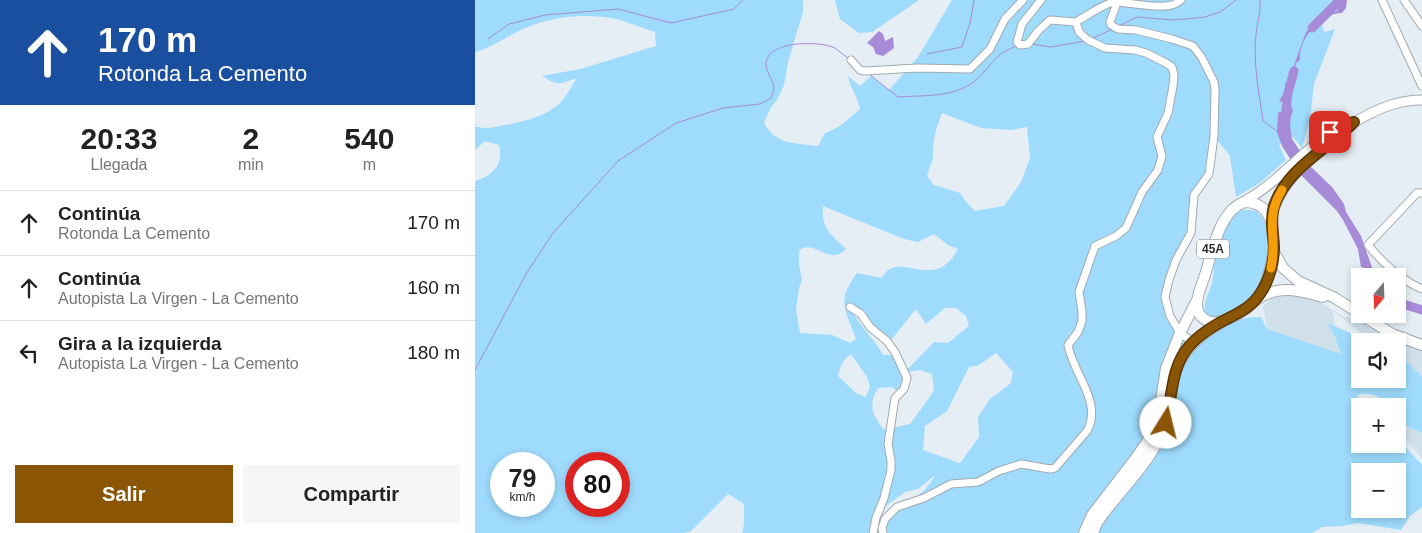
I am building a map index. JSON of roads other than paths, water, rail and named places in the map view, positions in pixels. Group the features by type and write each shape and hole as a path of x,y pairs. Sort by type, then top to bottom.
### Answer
{"highway":[{"path":"1238,204 1251,202 1260,205 1267,212 1271,221"},
{"name":"45A","path":"1084,533 1092,515 1151,436 1160,407 1166,368 1180,333 1197,299 1217,234 1223,222 1238,204"},
{"name":"45A","path":"1093,533 1100,518 1149,455 1159,439 1166,423 1175,372 1182,356 1193,342 1212,327 1241,313 1253,303 1266,282 1274,250 1271,221"},
{"path":"1274,250 1277,260 1298,282 1335,298 1351,309"},
{"path":"1253,303 1270,292 1289,290 1327,298 1351,310"},
{"path":"1197,299 1198,312 1205,320 1215,323 1224,320"},
{"path":"1374,323 1392,334 1422,345"}],"main road":[{"name":"45A","path":"1238,204 1268,186 1286,169 1309,155 1354,122 1385,106 1405,101 1422,100"},
{"name":"45A","path":"1271,221 1279,195 1309,155"}],"street":[{"path":"851,60 864,71 917,68 971,68 990,49 1005,19 1023,0"},
{"path":"1041,0 1022,24 1017,42 1021,45 1028,44 1050,20 1076,22 1111,3 1117,2 1167,6 1178,3 1181,0"},
{"path":"1382,0 1422,86"},
{"path":"1404,0 1422,26"},
{"path":"1117,2 1110,22 1111,26 1146,32 1193,46 1202,58 1214,82 1214,136 1209,174 1195,195 1191,234 1176,260 1165,297 1170,316 1180,333 1193,342"},
{"path":"883,533 882,528 885,519 897,507 924,498 951,484 977,482 999,471 1021,464 1050,469 1055,468 1091,424 1093,412 1070,356 1068,346 1078,332 1082,321 1080,290 1095,246 1116,236 1126,228 1142,192 1158,170 1162,156 1157,137 1168,113 1173,75 1169,65 1146,53 1135,50 1105,48 1087,40 1080,34 1076,22"},
{"path":"1422,193 1417,193 1368,245 1381,261 1409,282 1422,289"},
{"path":"850,307 861,314 870,327 890,345 907,378 904,389 895,398 888,444 891,470 873,533"}],"waterway":[{"path":"488,39 509,24 545,15 618,9 671,23 734,9 743,0"},
{"path":"927,54 962,47 970,23 974,0"},
{"path":"1119,26 1137,17 1173,20 1205,17 1220,12 1236,0"},
{"path":"1260,0 1255,46 1258,89 1263,121 1277,131"},
{"path":"1312,28 1340,0"},
{"path":"1091,39 1113,29"},
{"path":"1032,44 1051,47 1085,41"},
{"path":"475,370 526,274 553,233 618,161 676,123 723,108 760,104 771,98 774,87 766,61 773,52 780,48 789,45 819,44 835,48 848,58"},
{"path":"869,74 898,97 939,95 968,86 982,75 1002,53 1017,46"},
{"path":"1286,110 1294,71"},
{"path":"1406,305 1422,310"}]}
